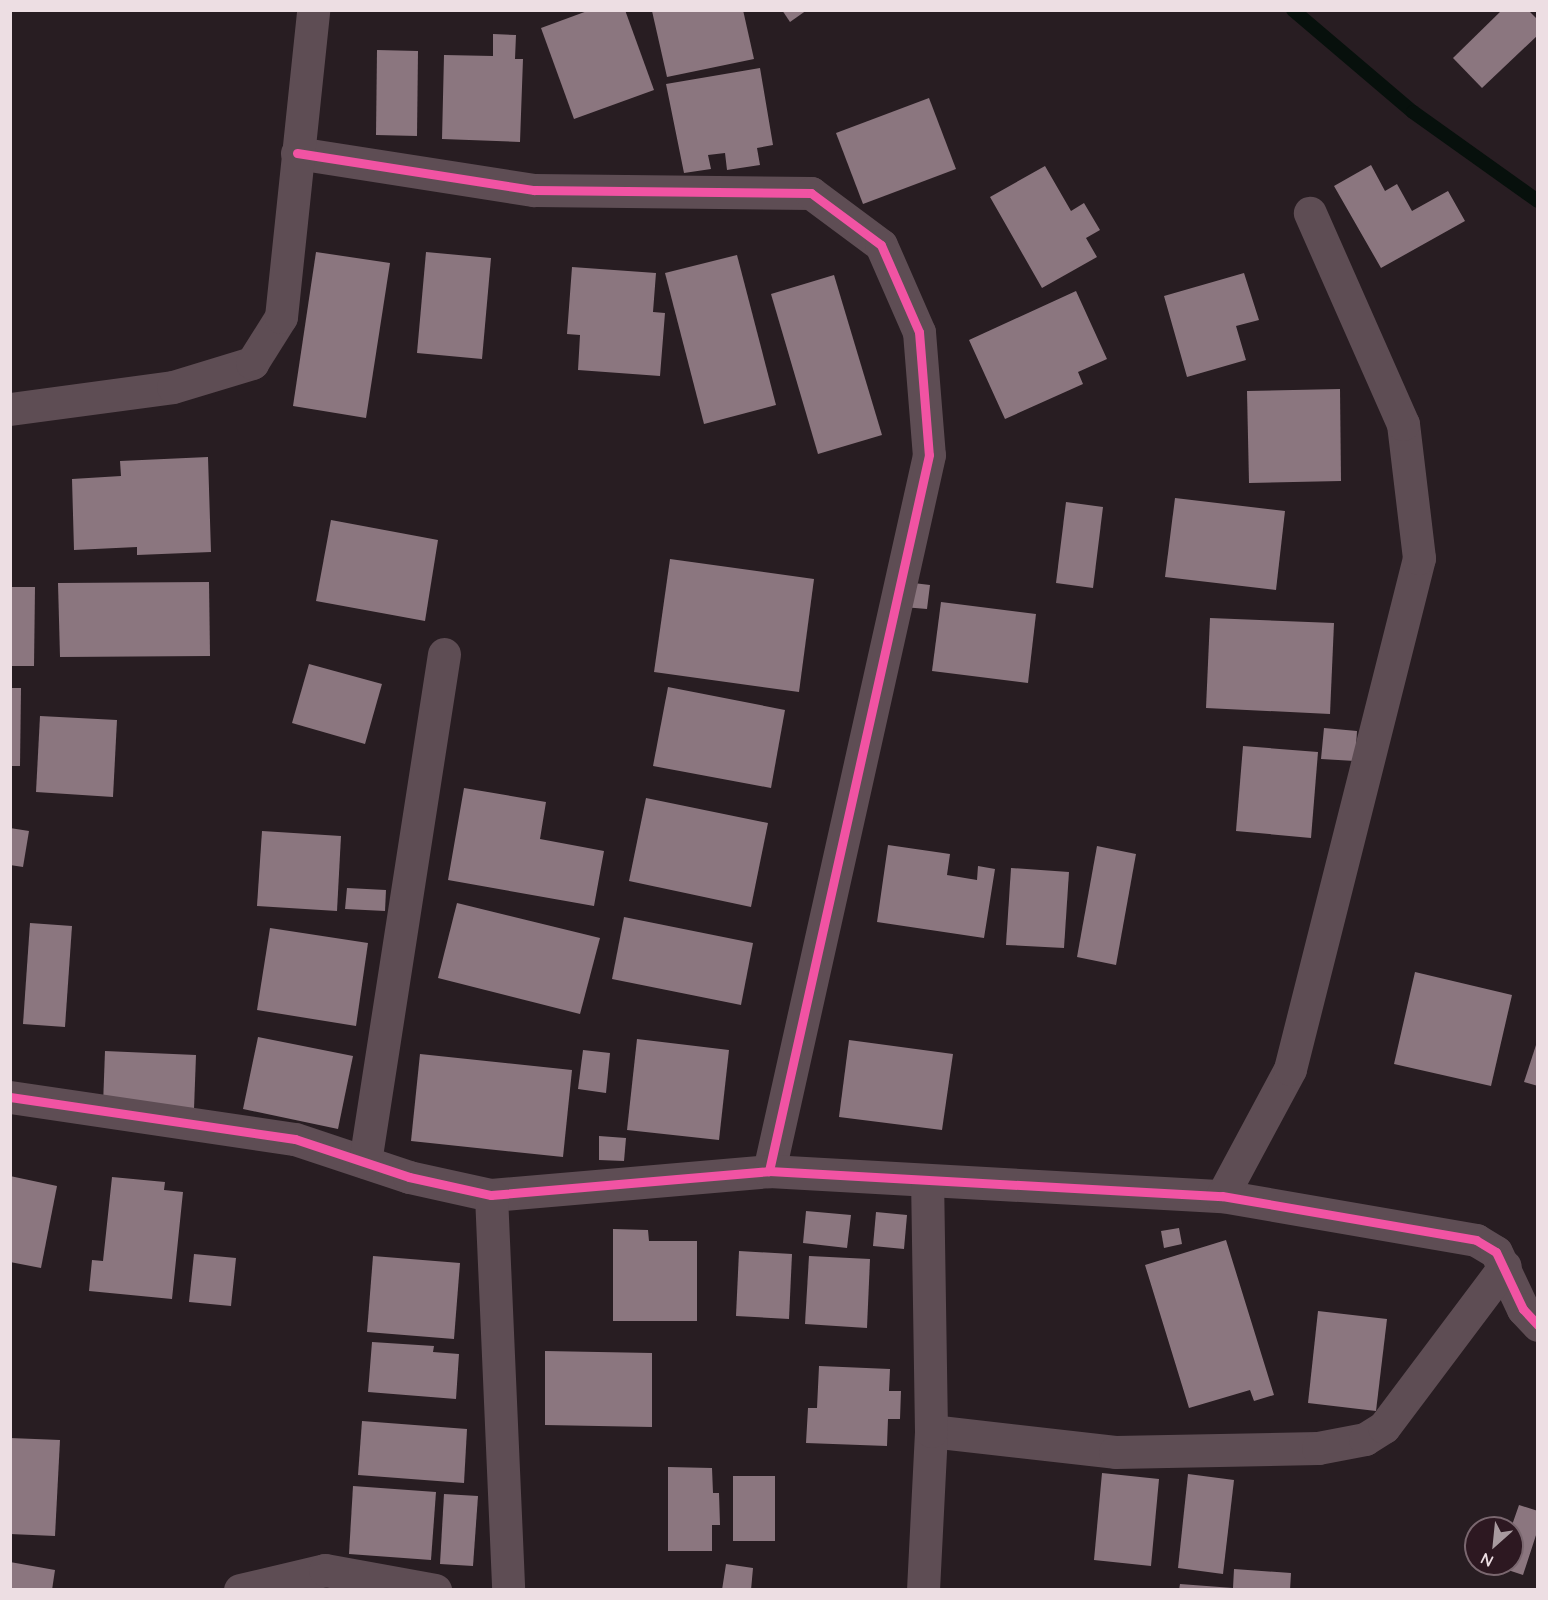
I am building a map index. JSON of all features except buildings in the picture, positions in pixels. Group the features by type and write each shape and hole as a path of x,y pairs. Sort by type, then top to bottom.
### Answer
{"street":[{"path":"10,410 173,387 252,363 281,317 313,10"},
{"path":"297,153 534,190 810,193 881,245 918,332 929,455 769,1171"},
{"path":"1222,1196 1290,1070 1419,558 1403,424 1310,213"},
{"path":"365,1162 444,654"},
{"path":"10,1097 295,1139 409,1177 491,1195 769,1171 927,1182 1222,1196 1476,1240 1496,1252 1505,1266 1523,1309 1538,1325"},
{"path":"923,1590 931,1431 927,1182"},
{"path":"491,1195 508,1590"},
{"path":"931,1431 1115,1452 1318,1448 1365,1438 1384,1427 1505,1266"},
{"path":"240,1590 325,1570 435,1590"}],"waterway":[{"path":"1293,10 1413,112 1538,201"}],"cycle path":[{"path":"297,153 534,190 811,193 881,245 919,332 929,455 769,1171"},
{"path":"10,1097 295,1139 409,1177 491,1195 769,1171 1222,1196 1476,1240 1496,1252 1523,1309 1538,1325"}]}
